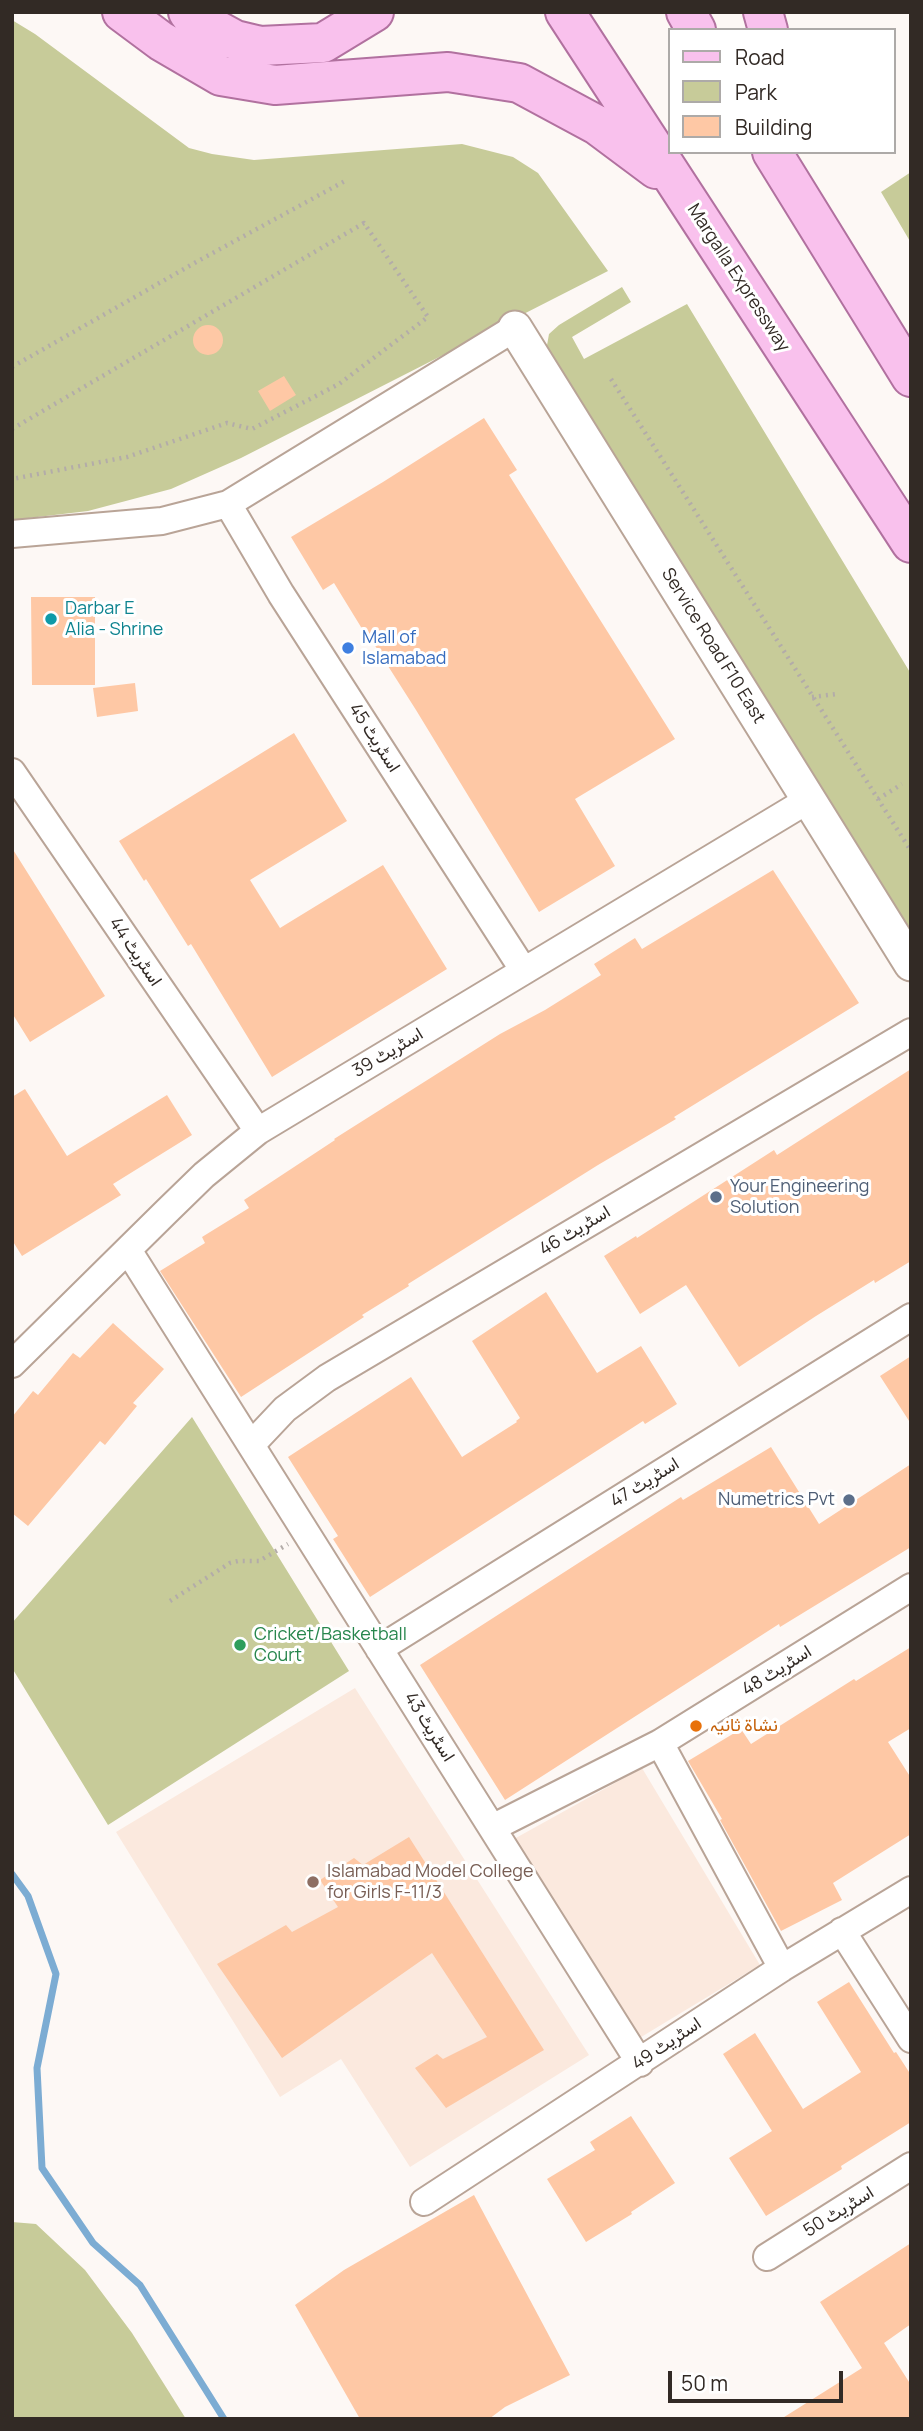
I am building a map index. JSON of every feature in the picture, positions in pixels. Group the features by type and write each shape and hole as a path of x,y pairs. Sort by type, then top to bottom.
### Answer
{"main road":[{"path":"122,12 161,41 221,76 275,85 448,72 519,83 597,125 677,184"},
{"path":"188,12 235,40 260,46 323,43 374,12"},
{"name":"Margalla Expressway","path":"565,12 911,543"},
{"path":"686,12 695,28"},
{"path":"773,154 911,377"},
{"path":"795,154 804,204"}],"street":[{"path":"12,534 162,521 228,504 515,328"},
{"name":"Service Road F10 East","path":"515,328 911,964"},
{"name":"اسٹریٹ 45","path":"228,504 281,594 524,971"},
{"name":"اسٹریٹ 44","path":"12,772 258,1131"},
{"name":"اسٹریٹ 39","path":"16,1349 128,1250 204,1175 258,1131 808,800"},
{"name":"اسٹریٹ 46","path":"251,1445 285,1409 327,1378 911,1032"},
{"name":"اسٹریٹ 43","path":"128,1250 640,2063"},
{"name":"اسٹریٹ 47","path":"379,1649 911,1317"},
{"name":"اسٹریٹ 48","path":"492,1828 660,1743 911,1587"},
{"path":"660,1743 782,1968"},
{"name":"اسٹریٹ 49","path":"424,2202 782,1968 911,1890"},
{"path":"842,1931 911,2039"},
{"name":"اسٹریٹ 50","path":"767,2257 911,2166"}],"path":[{"path":"12,367 345,181"},
{"path":"12,429 364,223 428,317 339,384 252,429 227,423 127,457 12,479"},
{"path":"611,379 911,851"},
{"path":"812,696 837,694"},
{"path":"878,799 902,785"},
{"path":"170,1601 230,1563 259,1561 306,1533"}],"shaded area":[{"name":"Islamabad Model College for Girls F-11/3","path":"355,1688 589,2055 410,2167 341,2059 280,2097 116,1832"},
{"path":"642,1768 760,1965 628,2045 505,1844"}],"green space":[{"path":"12,20 35,34 189,148 254,160 462,144 513,157 538,173 608,271 241,458 171,489 88,511 12,520"},
{"path":"911,172 911,243 881,192"},
{"path":"622,287 631,302 572,337 584,359 687,304 911,674 911,931 554,368 546,351 549,334 559,325"},
{"path":"192,1417 349,1671 108,1825 12,1668 12,1623"},
{"path":"12,2222 36,2224 85,2270 132,2333 186,2419 12,2419"}],"building":[{"path":"208,325 214,326 222,334 222,346 214,354 208,355 202,354 194,346 193,340 194,334 202,326"},
{"path":"284,376 296,395 270,411 258,391"},
{"path":"484,418 517,470 509,475 675,739 575,799 615,866 539,912 416,710 334,583 323,590 291,537"},
{"path":"31,597 95,597 95,685 32,685"},
{"path":"135,683 138,711 97,717 93,688"},
{"path":"294,733 347,821 250,880 280,928 383,865 447,969 272,1077 191,944 188,946 119,841"},
{"path":"12,848 105,996 30,1042 12,1013"},
{"path":"773,870 859,1003 408,1284 409,1286 362,1315 364,1317 241,1397 160,1271 205,1243 202,1237 249,1208 244,1200 334,1139 500,1034 601,975 594,964 635,938 642,949"},
{"path":"911,1069 911,1261 875,1283 874,1280 739,1367 686,1285 640,1314 604,1256 636,1236 637,1238 774,1150 777,1155"},
{"path":"25,1089 67,1156 167,1095 192,1135 113,1184 121,1195 22,1256 12,1240 12,1097"},
{"path":"546,1292 597,1373 641,1346 677,1404 645,1424 643,1421 370,1597 333,1539 338,1536 288,1457 411,1377 462,1457 517,1422 520,1418 472,1341"},
{"path":"113,1323 164,1369 133,1403 137,1406 105,1445 100,1441 28,1526 12,1513 12,1417 33,1391 38,1395 73,1353 80,1358"},
{"path":"911,1356 911,1424 880,1376"},
{"path":"771,1447 819,1524 911,1464 911,1547 780,1627 779,1624 505,1800 420,1665 681,1497 683,1500"},
{"path":"911,1647 911,1728 888,1742 911,1778 911,1834 833,1883 842,1900 781,1931 688,1761 741,1729 751,1744 854,1679 856,1681"},
{"name":"Islamabad Model College for Girls F-11/3","path":"409,1837 544,2050 446,2108 415,2068 437,2054 443,2059 487,2037 432,1953 282,2058 217,1964 286,1925 292,1932 338,1907 320,1880 354,1858 363,1865"},
{"path":"849,1982 911,2075 911,2122 766,2216 729,2158 772,2131 723,2054 755,2033 803,2109 861,2072 817,2002"},
{"path":"631,2116 675,2183 586,2242 547,2179 595,2150 590,2142"},
{"path":"474,2195 570,2375 505,2407 489,2419 360,2419 295,2305 344,2270"},
{"path":"911,2243 911,2324 884,2343 911,2385 911,2419 781,2419 862,2368 820,2302"}],"waterway":[{"path":"12,1874 28,1896 56,1974 37,2068 42,2168 93,2243 140,2285 224,2419"}],"place":[{"name":"Darbar E Alia - Shrine","path":"51,619"},
{"name":"Mall of Islamabad","path":"348,648"},
{"name":"Your Engineering Solution","path":"716,1197"},
{"name":"Numetrics Pvt","path":"849,1500"},
{"name":"Cricket/Basketball Court","path":"240,1645"},
{"name":"نشاۃ ثانیہ","path":"696,1726"},
{"name":"Islamabad Model College for Girls F-11/3","path":"313,1882"}]}
